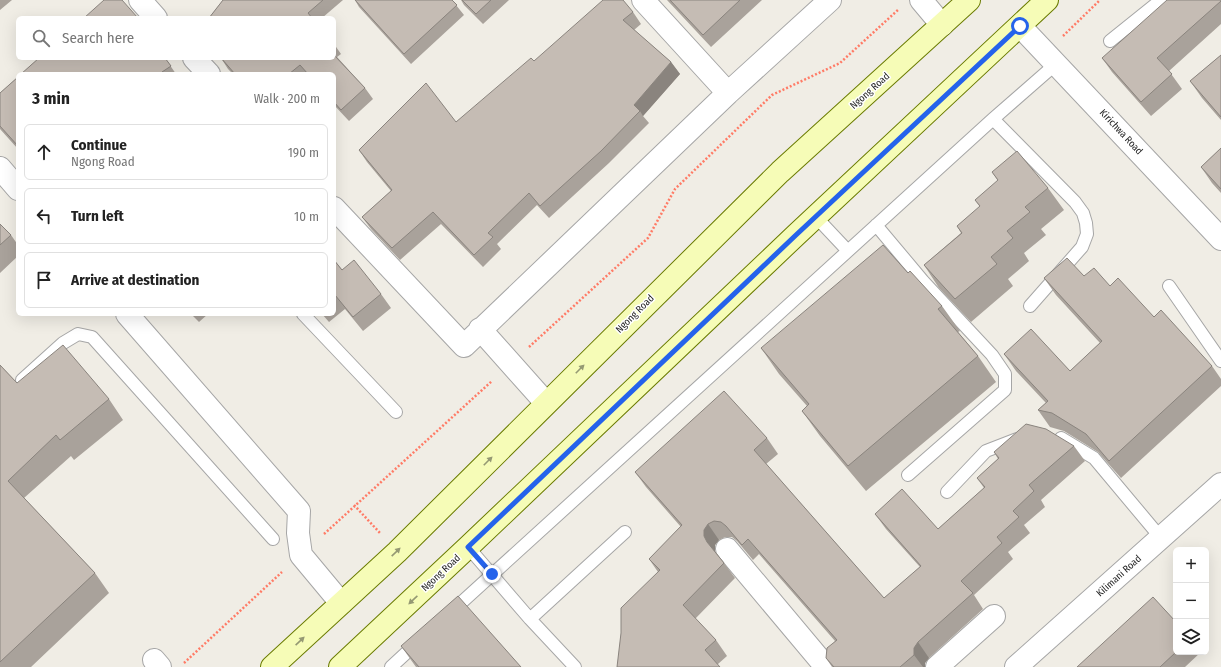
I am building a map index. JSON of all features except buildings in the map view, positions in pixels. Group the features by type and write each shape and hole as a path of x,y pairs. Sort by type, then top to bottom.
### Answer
{"main road":[{"name":"Ngong Road","path":"272,667 397,552 780,172 969,0"},
{"name":"Ngong Road","path":"340,667 815,216 1047,0"}],"street":[{"path":"140,0 154,16"},
{"path":"643,0 728,93"},
{"path":"336,210 464,346 480,329 728,93 830,0"},
{"path":"912,3 942,25"},
{"name":"Kirichwa Road","path":"1020,26 1221,239"},
{"path":"196,60 207,72"},
{"path":"0,168 16,187"},
{"path":"129,316 299,511 298,533 301,554 341,603"},
{"path":"480,329 546,403"},
{"name":"Kilimani Road","path":"1016,667 1221,484"},
{"path":"727,549 826,667"},
{"path":"937,667 994,616"}],"lane":[{"path":"1110,41 1161,0"},
{"path":"445,618 993,119 1057,64"},
{"path":"993,119 1075,202 1083,213 1086,223 1087,234 1082,247 1030,306"},
{"path":"815,216 848,251"},
{"path":"876,225 923,280 992,355 1005,374 1005,390 908,475"},
{"path":"1169,286 1221,361"},
{"path":"305,316 396,412"},
{"path":"22,380 63,343 78,334 92,337 273,539"},
{"path":"947,492 986,451 1028,434"},
{"path":"1047,434 1060,437 1094,458 1161,538"},
{"path":"530,619 624,532"},
{"path":"468,547 530,619 575,667"},
{"path":"397,665 427,634"}],"path":[{"path":"180,667 354,505 648,238 675,190 772,95 840,64 912,3"}],"route":[{"path":"492,574 468,547 796,235 1020,26"}]}
